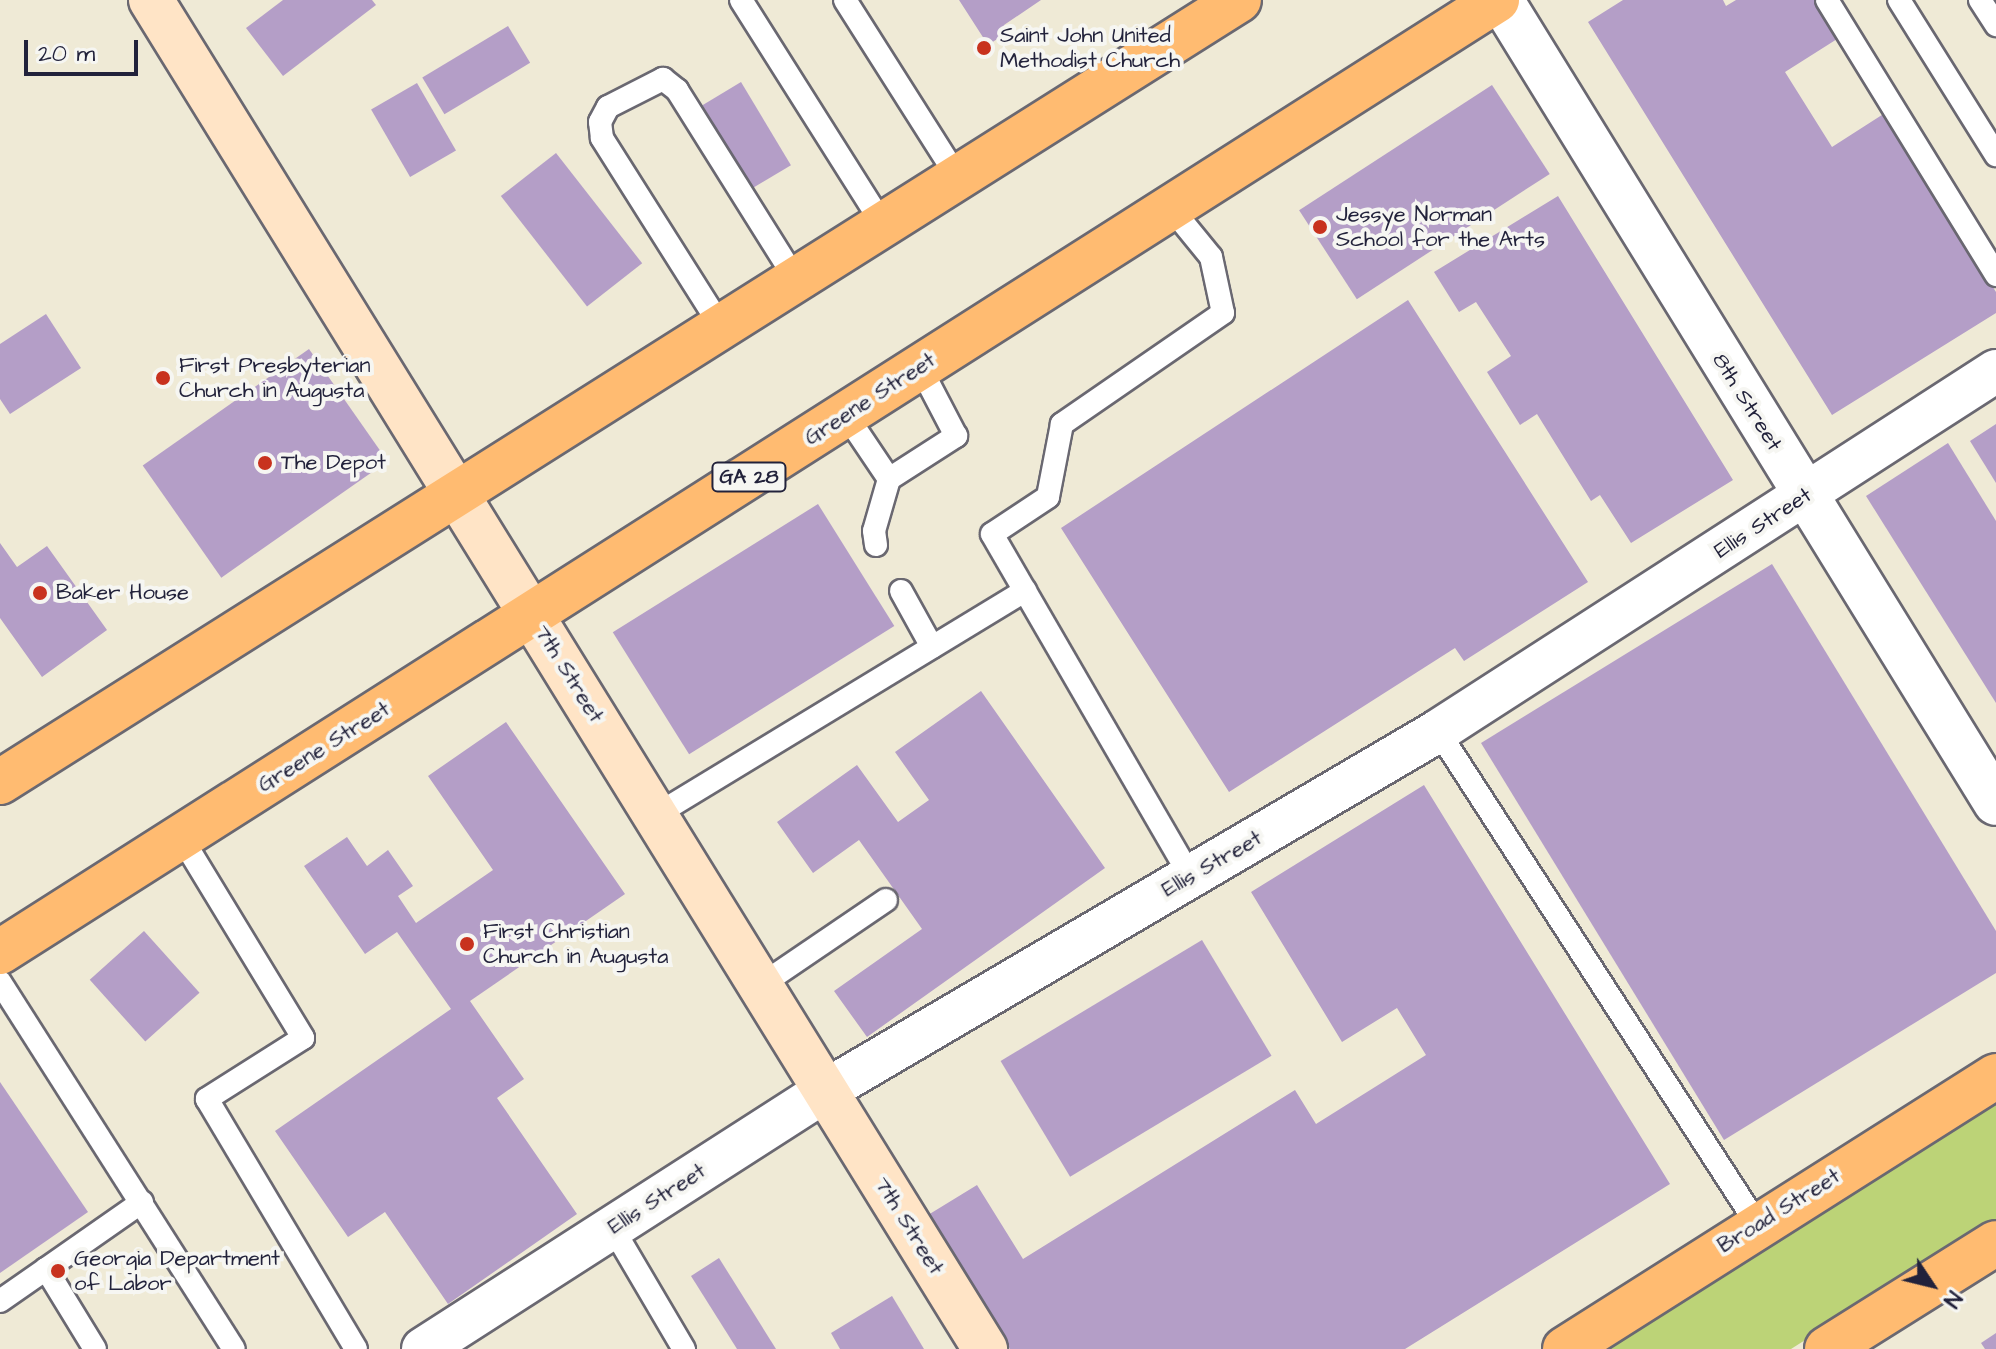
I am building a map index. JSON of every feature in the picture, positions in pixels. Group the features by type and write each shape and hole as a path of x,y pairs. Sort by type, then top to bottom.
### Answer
{"main road":[{"name":"7th Street","path":"151,0 985,1349"},
{"path":"0,782 1239,0"},
{"name":"Greene Street","path":"0,952 1499,0"},
{"name":"Broad Street","path":"1574,1346 1757,1224 1996,1076"},
{"path":"1827,1349 1996,1243"}],"street":[{"name":"8th Street","path":"1499,0 1996,803"},
{"name":"Ellis Street","path":"423,1349 825,1091 1438,731 1996,371"}],"lane":[{"path":"741,0 883,225"},
{"path":"845,0 958,178"},
{"path":"1827,0 1996,275"},
{"path":"1899,0 1996,155"},
{"path":"1980,0 1996,25"},
{"path":"722,328 602,138 600,122 608,107 663,79 677,90 796,280"},
{"path":"1171,208 1211,257 1223,313 1062,424 1048,497 992,534 1190,876"},
{"path":"876,545 874,531 889,479 956,436 920,367"},
{"path":"846,415 889,479"},
{"path":"901,591 932,647"},
{"path":"656,815 1025,591"},
{"path":"1438,731 1757,1224"},
{"path":"181,837 303,1038 207,1099 356,1349"},
{"path":"761,985 886,900"},
{"path":"0,982 234,1349"},
{"path":"0,1301 142,1202"},
{"path":"612,1227 684,1349"},
{"path":"46,1269 95,1349"}],"green space":[{"path":"1996,1100 1996,1219 1791,1349 1608,1349"}],"building":[{"path":"283,0 372,0 376,5 283,76 246,28"},
{"path":"959,0 1041,0 1004,25 1008,32 988,45"},
{"path":"1623,0 1723,0 1726,6 1736,0 1825,0 1845,34 1785,72 1832,147 1885,113 1996,292 1996,313 1832,415 1588,22"},
{"path":"508,26 530,63 444,114 422,78"},
{"path":"741,82 791,165 752,188 702,105"},
{"path":"417,83 456,151 410,177 371,110"},
{"path":"1492,85 1550,174 1357,299 1299,210"},
{"path":"556,153 642,263 587,306 501,196"},
{"path":"1558,196 1733,480 1631,543 1600,495 1591,501 1537,414 1520,425 1487,372 1511,356 1476,302 1459,312 1434,272"},
{"path":"1408,300 1588,582 1464,661 1455,648 1229,792 1061,528"},
{"path":"46,314 81,368 10,414 0,399 0,344"},
{"name":"The Depot","path":"309,349 388,461 221,578 143,465"},
{"path":"1996,424 1996,483 1970,441"},
{"path":"1948,443 1996,521 1996,703 1866,496"},
{"path":"818,504 894,626 689,754 613,632"},
{"name":"Baker House","path":"0,543 17,567 47,546 107,630 42,677 0,618"},
{"path":"1772,564 1996,931 1996,973 1724,1140 1481,743"},
{"path":"981,691 1105,868 867,1037 834,991 922,929 859,840 813,873 777,822 857,765 898,822 929,800 895,752"},
{"path":"506,722 625,894 470,1001 524,1079 497,1098 577,1214 448,1304 385,1212 348,1237 275,1131 451,1009 397,932 365,954 304,866 347,837 367,866 388,850 413,886 398,896 416,923 493,870 428,776"},
{"path":"1424,785 1670,1184 1405,1349 1010,1349 928,1215 977,1185 1023,1259 1295,1090 1316,1124 1426,1055 1397,1008 1342,1042 1251,892"},
{"path":"144,931 200,993 145,1042 90,980"},
{"path":"1202,940 1272,1056 1070,1177 1001,1061"},
{"path":"0,1082 88,1212 0,1273"},
{"path":"719,1258 776,1349 737,1349 691,1276"},
{"path":"892,1296 924,1349 840,1349 831,1333"},
{"path":"1996,1333 1996,1349 1985,1349 1981,1343"}],"place":[{"name":"Saint John United Methodist Church","path":"984,48"},
{"name":"Jessye Norman School for the Arts","path":"1320,227"},
{"name":"First Presbyterian Church in Augusta","path":"163,378"},
{"name":"The Depot","path":"265,463"},
{"name":"Baker House","path":"40,593"},
{"name":"First Christian Church in Augusta","path":"467,944"},
{"name":"Georgia Department of Labor","path":"58,1271"}]}
